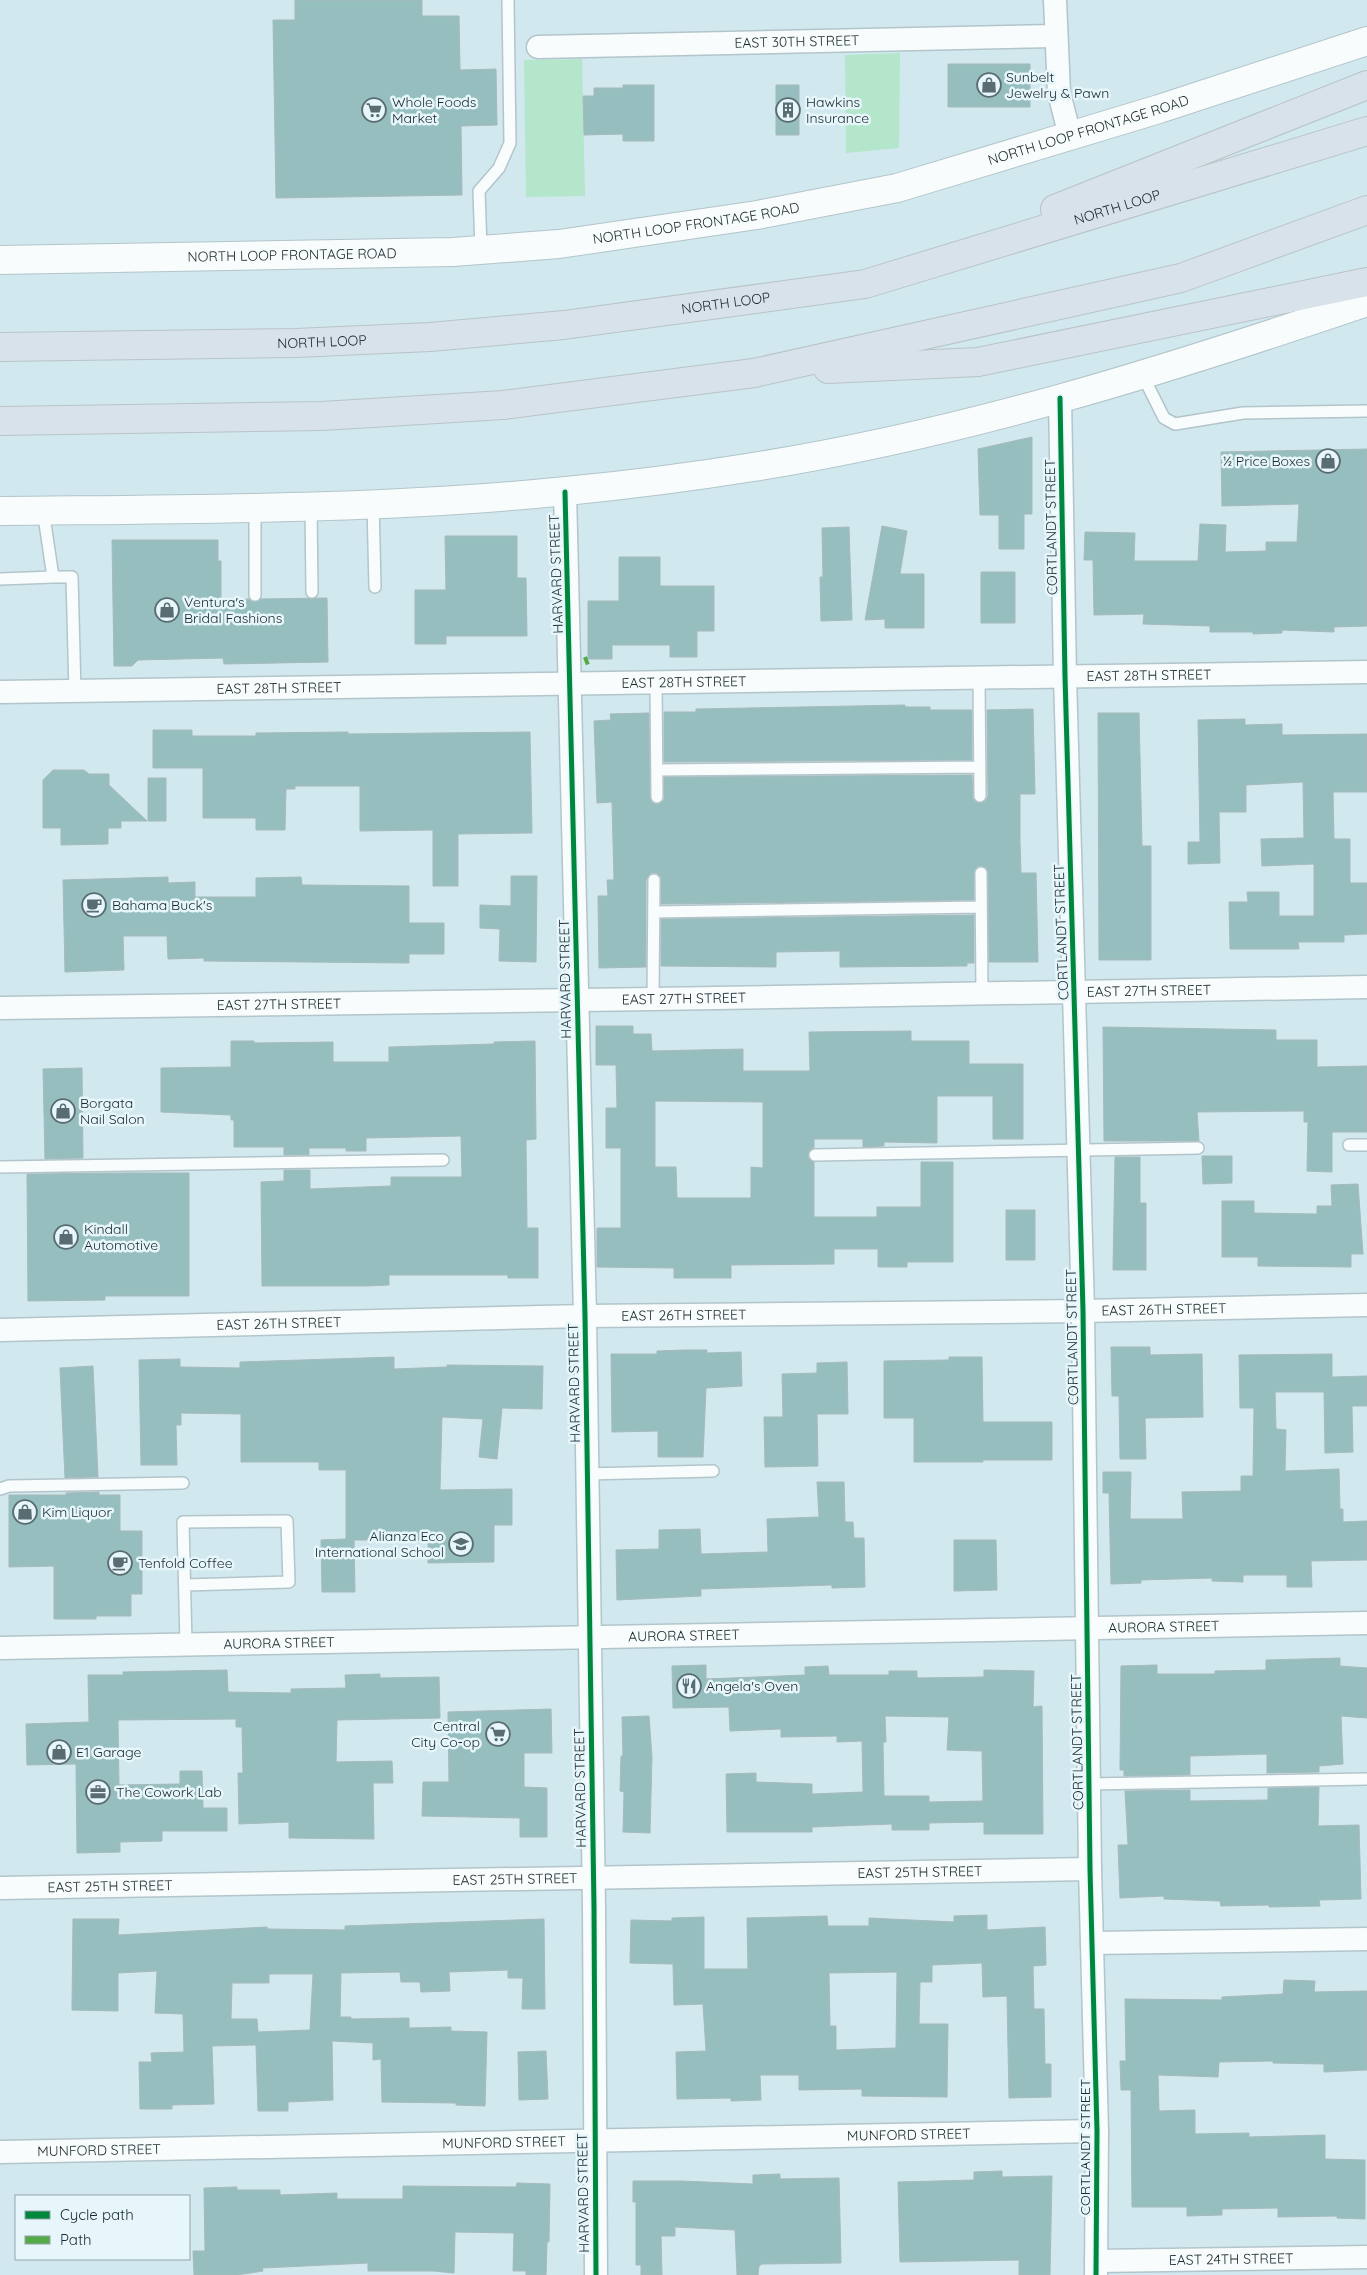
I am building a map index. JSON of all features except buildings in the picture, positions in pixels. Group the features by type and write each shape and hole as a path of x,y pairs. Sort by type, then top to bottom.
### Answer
{"highway":[{"path":"865,284 1367,85"},
{"name":"NORTH LOOP","path":"0,348 296,343 430,337 564,325 865,284 1367,132"},
{"path":"0,420 322,416 503,405 754,372 1181,278 1367,210"},
{"path":"754,372 978,362 1367,282"}],"main road":[{"name":"NORTH LOOP FRONTAGE ROAD","path":"0,260 443,252 559,244 757,215 897,188 1070,136 1367,41"},
{"path":"0,511 255,508 565,492 754,467 932,432 1143,376 1367,302"}],"street":[{"path":"1055,0 1055,36 1059,93 1070,136"},
{"name":"EAST 30TH STREET","path":"538,47 1055,36"},
{"name":"CORTLANDT STREET","path":"1060,398 1065,676 1083,1310 1090,1869 1097,2131 1096,2268"},
{"name":"HARVARD STREET","path":"565,492 585,1316 588,1636 593,1876 596,2275"},
{"name":"EAST 28TH STREET","path":"0,692 656,684 1367,672"},
{"name":"EAST 27TH STREET","path":"0,1008 1367,987"},
{"name":"EAST 26TH STREET","path":"0,1330 585,1316 1083,1310 1367,1304"},
{"name":"AURORA STREET","path":"0,1648 1367,1623"},
{"name":"EAST 25TH STREET","path":"0,1888 593,1876 1090,1869"},
{"path":"1092,1943 1367,1939"},
{"name":"MUNFORD STREET","path":"0,2152 1097,2131"},
{"name":"EAST 24TH STREET","path":"1096,2268 1367,2257"}],"lane":[{"path":"480,249 479,191 499,168 510,144 508,0"},
{"path":"1143,376 1164,418 1175,424 1243,413 1367,411"},
{"path":"373,503 375,588"},
{"path":"311,506 312,592"},
{"path":"255,508 255,596"},
{"path":"43,510 53,577"},
{"path":"0,579 72,577 75,692"},
{"path":"979,678 980,796"},
{"path":"656,684 657,797"},
{"path":"657,770 980,766"},
{"path":"981,873 982,994"},
{"path":"653,999 654,880"},
{"path":"654,912 981,907"},
{"path":"1349,1145 1367,1145"},
{"path":"816,1155 1198,1148"},
{"path":"0,1167 443,1160"},
{"path":"586,1474 713,1471"},
{"path":"0,1489 9,1486 183,1484"},
{"path":"185,1585 289,1582 288,1521 183,1522 186,1644"},
{"path":"1089,1784 1367,1779"}],"green space":[{"path":"900,53 899,148 846,153 845,55"},
{"path":"582,59 585,196 526,197 524,60"}],"marked path":[{"path":"585,657 588,665"}],"cycle path":[{"path":"1060,398 1065,676 1083,1311 1090,1869 1097,2131 1096,2275"},
{"path":"565,492 585,1316 594,1907 596,2275"}],"place":[{"name":"Sunbelt Jewelry & Pawn","path":"989,85"},
{"name":"Whole Foods Market","path":"374,110"},
{"name":"Hawkins Insurance","path":"788,110"},
{"name":"½ Price Boxes","path":"1328,461"},
{"name":"Ventura's Bridal Fashions","path":"167,610"},
{"name":"Bahama Buck's","path":"94,905"},
{"name":"Borgata Nail Salon","path":"63,1111"},
{"name":"Kindall Automotive","path":"66,1237"},
{"name":"Kim Liquor","path":"25,1512"},
{"name":"Alianza Eco International School","path":"461,1544"},
{"name":"Tenfold Coffee","path":"120,1563"},
{"name":"Angela's Oven","path":"689,1686"},
{"name":"Central City Co-op","path":"498,1734"},
{"name":"E1 Garage","path":"59,1752"},
{"name":"The Cowork Lab","path":"98,1792"}]}
